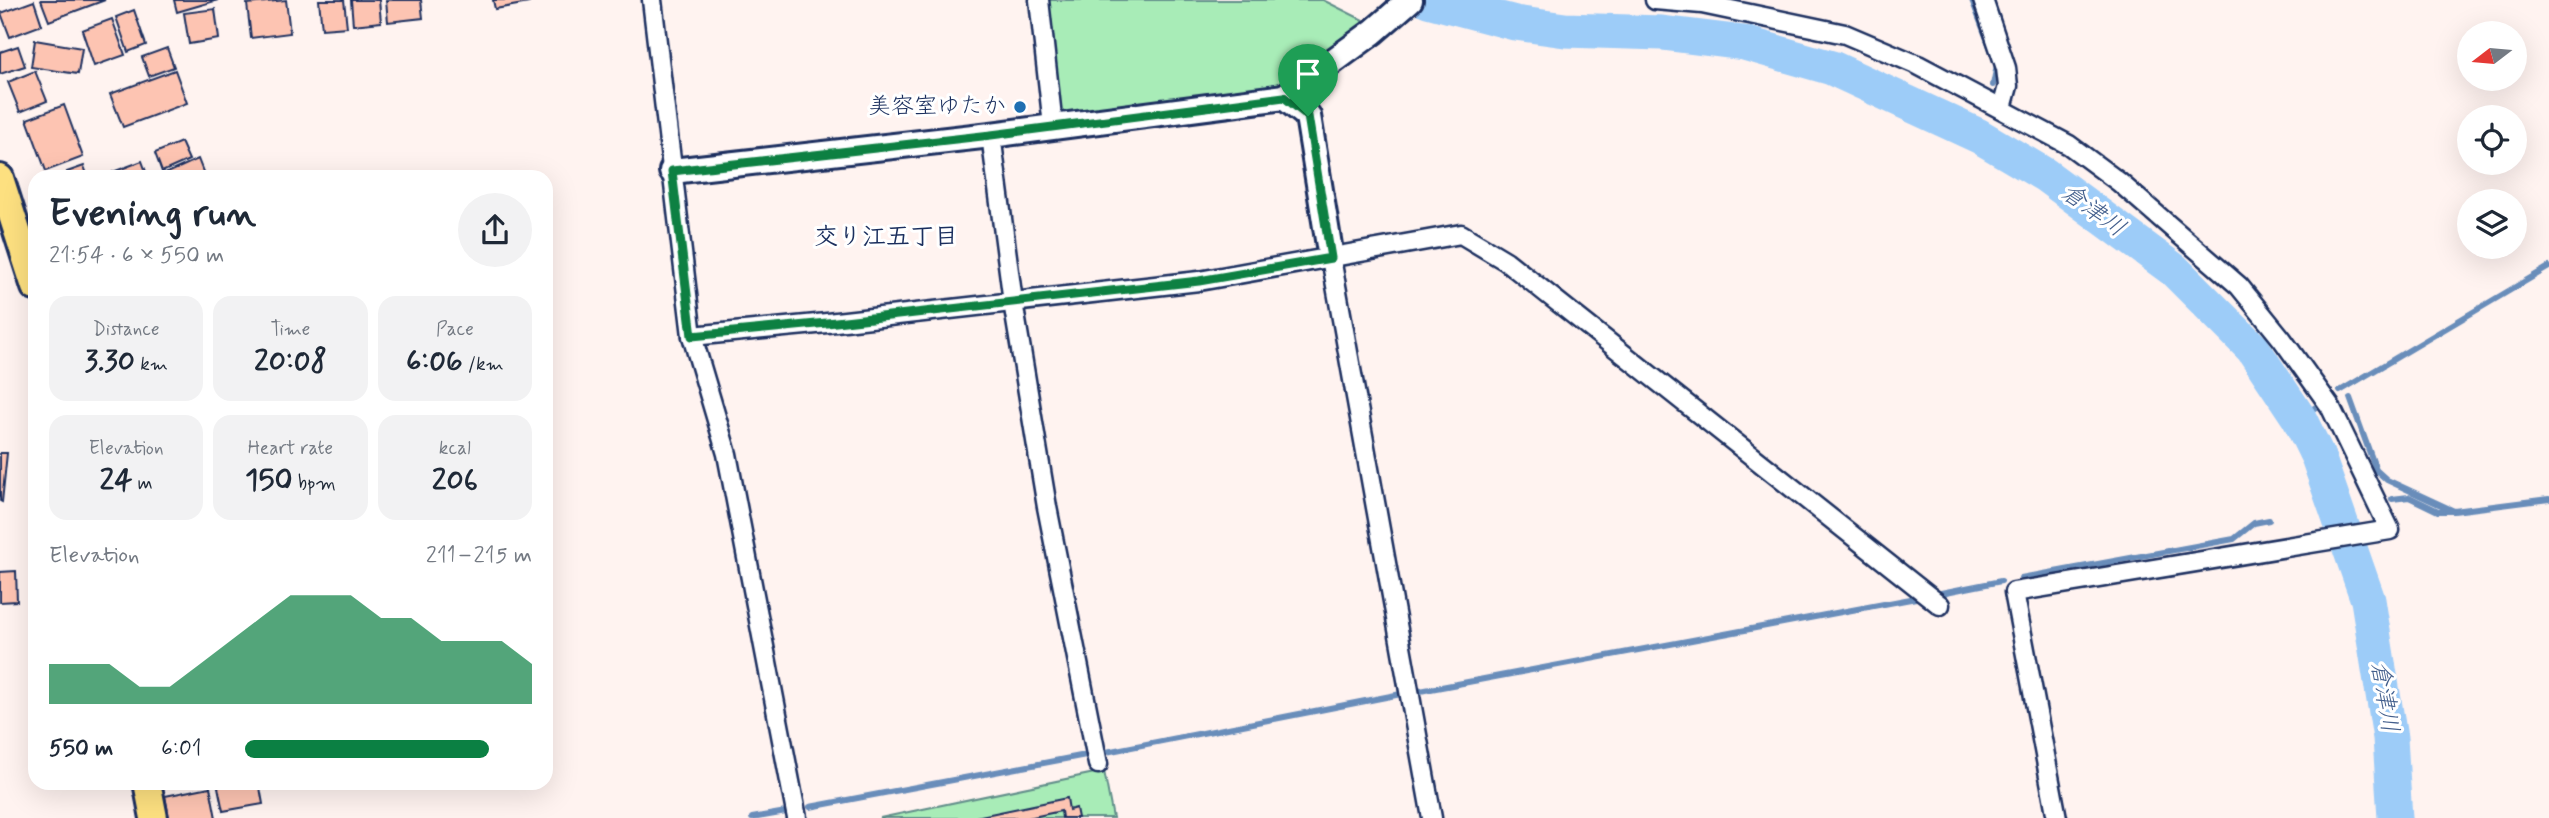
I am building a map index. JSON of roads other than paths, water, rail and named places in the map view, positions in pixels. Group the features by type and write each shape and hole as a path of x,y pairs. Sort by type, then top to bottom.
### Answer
{"main road":[{"path":"0,178 28,265"},
{"path":"149,790 154,818"}],"street":[{"path":"652,0 692,336 727,454 797,818"},
{"path":"1039,0 1053,126"},
{"path":"672,171 991,135 1284,97 1373,32 1410,0"},
{"path":"1655,0 1702,4 1845,34 1918,65 2069,145 2119,182 2239,286 2282,339 2330,406 2390,530 2014,592 2057,818"},
{"path":"1983,0 2006,68 2008,86 2002,108"},
{"path":"1284,97 1308,116 1432,818"},
{"path":"991,135 1013,302 1047,507 1098,764"},
{"path":"692,336 1199,281 1461,234 1506,261 1940,605"}],"waterway":[{"name":"倉津川","path":"1428,0 1515,23 1565,30 1662,33 1744,43 1832,68 1979,136 2045,175 2174,270 2253,349 2299,418 2318,457 2368,600 2390,738 2395,818"},
{"path":"1972,0 1997,65 1993,85"},
{"path":"2340,391 2549,267"},
{"path":"2350,398 2376,470 2387,480 2454,511 2549,499"},
{"path":"2299,418 2319,405"},
{"path":"2392,499 2409,497 2438,511 2452,511"},
{"path":"2021,578 2234,539 2254,523 2269,520"},
{"path":"1941,593 2001,581"},
{"path":"1420,691 1916,598"},
{"path":"1106,752 1401,694 1400,688"},
{"path":"810,807 1086,755"},
{"path":"752,818 786,812"}],"place":[{"name":"美容室ゆたか","path":"1020,107"}],"district":[{"name":"交り江五丁目","path":"886,237"}]}
